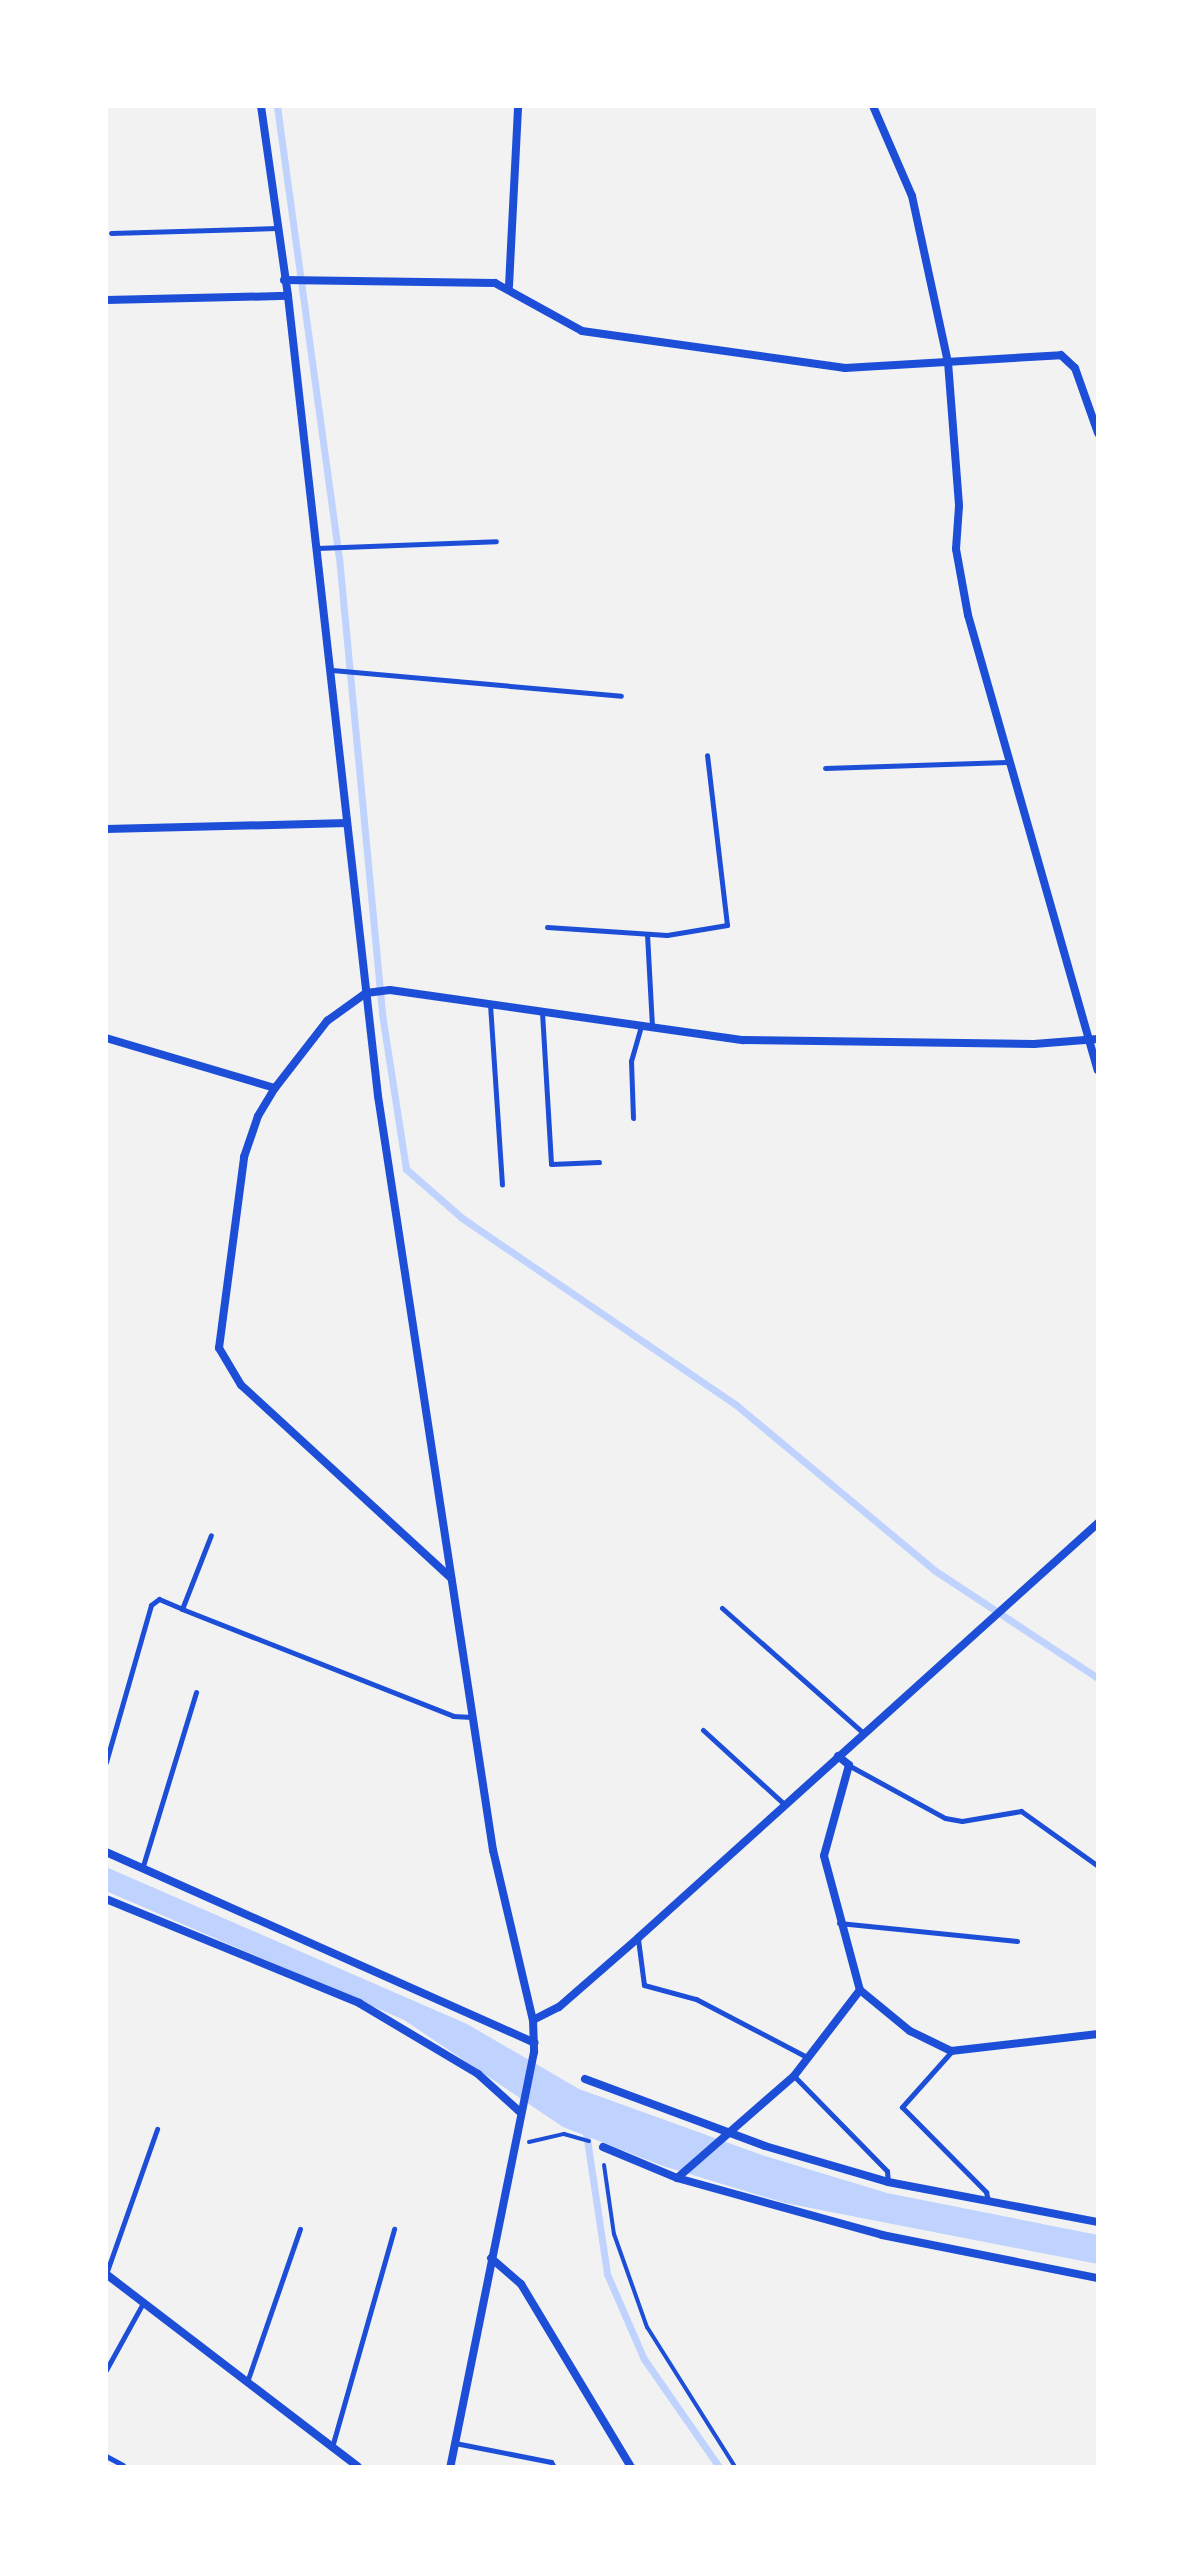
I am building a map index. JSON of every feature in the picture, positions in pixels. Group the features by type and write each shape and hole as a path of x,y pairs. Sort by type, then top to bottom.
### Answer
{"street":[{"path":"261,106 288,296 347,823 452,1578 493,1850 533,2020 534,2047 450,2467"},
{"path":"509,286 518,106"},
{"path":"873,106 912,196 948,362 956,436 956,549 1007,762 1086,1040 1098,1070"},
{"path":"284,280 509,286 582,331 845,368 1061,355 1075,368 1098,433"},
{"path":"106,300 288,296"},
{"path":"106,829 347,823"},
{"path":"452,1578 241,1385 219,1348 244,1157 258,1116 275,1088 327,1021 371,992 390,990 743,1040 1034,1044 1098,1039"},
{"path":"106,1038 275,1088"},
{"path":"533,2020 544,2018 559,2007 638,1938 992,1614 1098,1523"},
{"path":"838,1756 849,1765 824,1856 839,1923 860,1990 910,2031 951,2051 1098,2034"},
{"path":"106,1852 534,2047"},
{"path":"106,1899 359,2003 478,2074 521,2108"},
{"path":"679,2176 794,2076 860,1990"},
{"path":"585,2079 724,2134 888,2182 1098,2222"},
{"path":"603,2147 679,2176 882,2235 1098,2278"},
{"path":"491,2258 521,2284 631,2467"},
{"path":"106,2274 358,2467"}],"lane":[{"path":"111,233 277,228"},
{"path":"317,548 496,541"},
{"path":"332,670 359,670 621,696"},
{"path":"547,927 647,934 727,925 707,755"},
{"path":"825,768 1007,762"},
{"path":"647,934 652,1028"},
{"path":"490,1004 502,1185"},
{"path":"542,1012 551,1164 599,1162"},
{"path":"633,1118 631,1061 641,1026"},
{"path":"182,1609 211,1535"},
{"path":"106,1762 151,1605 159,1599 453,1716 473,1717"},
{"path":"722,1608 862,1732"},
{"path":"142,1869 196,1692"},
{"path":"703,1730 784,1804"},
{"path":"849,1765 945,1818 962,1821 1021,1811 1098,1866"},
{"path":"839,1923 1017,1941"},
{"path":"638,1938 644,1985 696,1999 808,2058"},
{"path":"951,2051 902,2107 986,2192 988,2203"},
{"path":"794,2076 887,2171 888,2182"},
{"path":"106,2274 157,2129"},
{"path":"246,2384 300,2229"},
{"path":"332,2448 394,2229"},
{"path":"106,2370 143,2302"},
{"path":"455,2443 551,2462 554,2467"},
{"path":"106,2456 123,2465"}],"path":[{"path":"514,2140 577,2137"},
{"path":"603,2147 614,2234 647,2327 735,2467"}],"water":[{"path":"106,1867 467,2024 579,2089 765,2156 887,2193 1098,2235 1098,2264 785,2203 663,2166 563,2127 404,2020 106,1891"}],"waterway":[{"path":"277,106 339,557 382,1014 406,1169 462,1218 735,1404 934,1570 1098,1678"},
{"path":"585,2126 607,2274 644,2359 719,2467"}]}
